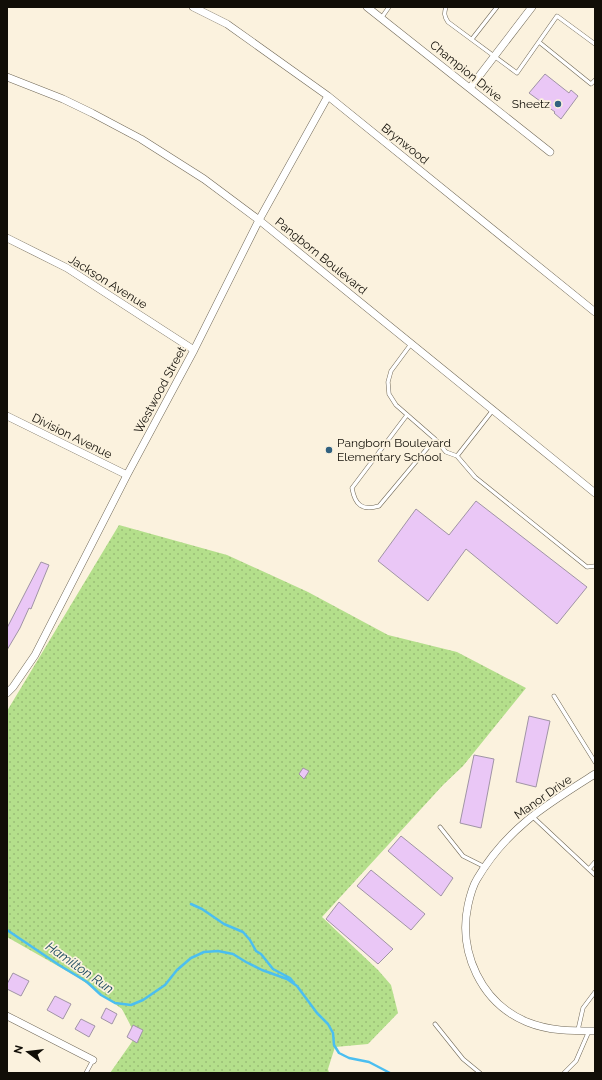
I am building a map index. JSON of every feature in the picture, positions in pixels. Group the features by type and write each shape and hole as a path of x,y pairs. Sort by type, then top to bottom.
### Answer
{"street":[{"name":"Brynwood","path":"193,7 227,24 328,96 595,312"},
{"name":"Champion Drive","path":"367,7 382,17 550,152"},
{"path":"470,88 532,7"},
{"name":"Pangborn Boulevard","path":"7,77 64,99 141,139 204,178 259,220 595,493"},
{"name":"Westwood Street","path":"7,693 13,687 34,655 127,475 194,350 259,220 328,96"},
{"name":"Jackson Avenue","path":"7,238 67,268 194,350"},
{"name":"Division Avenue","path":"7,416 127,475"},
{"name":"Manor Drive","path":"592,1031 557,1030 526,1021 501,1006 481,984 474,969 466,944 466,916 470,897 476,881 498,849 512,833 532,816 595,774"},
{"path":"7,1016 93,1060"}],"lane":[{"path":"382,17 389,7"},
{"path":"446,7 444,12 448,22 517,74 557,16 595,44"},
{"path":"472,39 497,7"},
{"path":"539,42 591,84 595,80"},
{"path":"411,344 391,371 388,382 390,394 396,405 435,439 446,452 457,456 475,476 587,567 595,566"},
{"path":"457,456 493,410"},
{"path":"407,415 352,488 354,498 362,507 370,508 379,506 435,439"},
{"path":"554,696 595,762"},
{"path":"532,816 595,876"},
{"path":"440,827 464,856 485,867"},
{"path":"588,869 595,862"},
{"path":"578,1030 583,1008 595,992"},
{"path":"435,1024 463,1059 480,1073"},
{"path":"564,1073 576,1060 592,1031"},
{"path":"86,1073 93,1060"}],"green space":[{"path":"119,525 227,555 308,592 388,635 457,652 526,688 463,766 443,785 322,917 378,970 391,985 398,1013 368,1044 335,1047 328,1069 329,1073 110,1073 136,1036 122,1009 79,978 7,937 7,711"}],"building":[{"name":"Sheetz","path":"545,74 569,93 571,90 578,96 561,119 554,113 555,112 529,93"},
{"path":"476,501 587,587 557,624 466,549 428,601 378,561 416,509 449,535"},
{"path":"41,562 49,565 31,609 29,608 20,628 7,650 7,628"},
{"path":"529,716 550,721 536,787 516,782"},
{"path":"474,755 494,759 481,828 460,823"},
{"path":"303,768 309,771 304,779 299,774"},
{"path":"401,836 453,878 441,896 388,851"},
{"path":"371,870 425,914 411,930 357,886"},
{"path":"339,902 393,949 378,964 326,919"},
{"path":"13,973 29,981 21,996 7,989 7,984"},
{"path":"55,996 71,1004 63,1019 47,1010"},
{"path":"106,1008 117,1014 112,1024 101,1018"},
{"path":"81,1019 95,1026 89,1037 75,1029"},
{"path":"133,1025 143,1030 137,1043 127,1037"}],"waterway":[{"path":"191,904 202,909 224,924 243,932 250,940 256,951 261,954 273,969 290,978 294,983"},
{"name":"Hamilton Run","path":"7,930 87,982 101,995 115,1003 131,1005 143,1000 165,985 177,970 191,958 204,952 218,951 233,954 262,970 287,979 297,986 317,1013 328,1024 333,1033 334,1045 339,1053 349,1058 369,1062 390,1073"}],"place":[{"name":"Sheetz","path":"558,104"},
{"name":"Pangborn Boulevard Elementary School","path":"329,450"}]}
